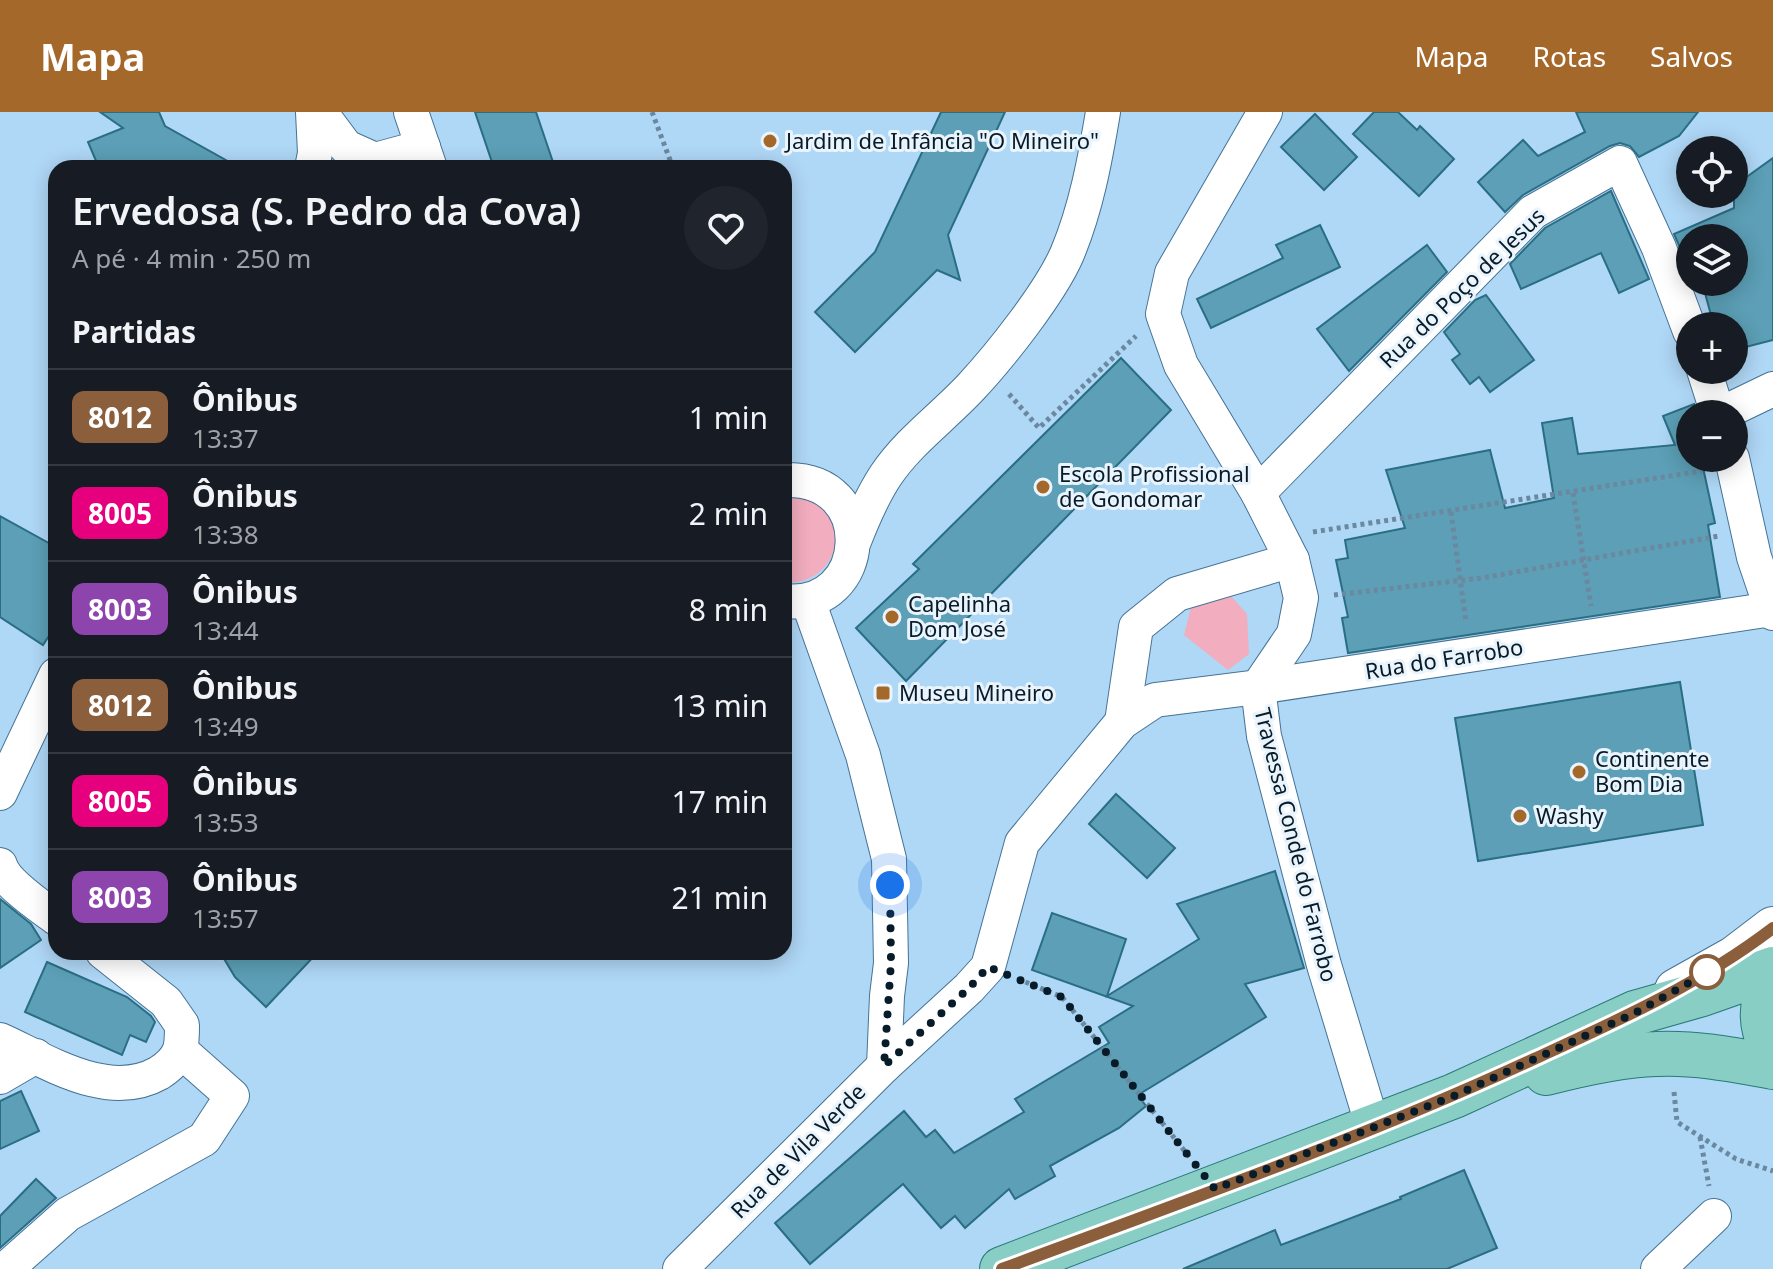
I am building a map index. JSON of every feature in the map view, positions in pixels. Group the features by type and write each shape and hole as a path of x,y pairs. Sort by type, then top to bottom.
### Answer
{"main road":[{"path":"1002,1269 1454,1096 1635,1013 1773,969"},
{"path":"1773,981 1762,1003 1762,1021 1773,1052"},
{"path":"1454,1096 1572,1066 1656,1054 1722,1057 1773,1067"}],"street":[{"path":"313,112 314,160"},
{"path":"320,112 346,147 375,160 426,158 411,112"},
{"path":"796,601 824,594 841,578 851,560 854,541 870,501 887,473 912,443 972,386 1033,309 1066,256 1089,191 1103,112"},
{"path":"1153,322 1172,273 1265,112"},
{"name":"Rua do Poço de Jesus","path":"1258,493 1533,212 1620,163 1659,248 1683,312"},
{"name":"Travessa Conde do Farrobo","path":"1153,322 1258,493 1292,560 1301,598 1294,634 1258,687 1264,736 1324,965 1373,1127"},
{"path":"1748,401 1773,389"},
{"path":"799,481 848,481 912,443"},
{"path":"1735,472 1772,611"},
{"path":"799,481 834,494 847,511 854,541"},
{"path":"1122,722 1136,627 1177,594 1292,560"},
{"name":"Rua de Vila Verde","path":"680,1269 884,1066 891,963 889,859 863,755 796,601"},
{"name":"Rua do Farrobo","path":"884,1066 988,967 1022,843 1122,722 1155,700 1772,611"},
{"path":"0,793 48,692"},
{"path":"0,865 2,872 48,912"},
{"path":"1635,1013 1735,957 1773,928"},
{"path":"0,1040 85,1078 122,1084 147,1080 168,1068 180,1050 182,1025 166,1002 113,960"},
{"path":"6,1269 68,1214 204,1139 232,1096 180,1050"},
{"path":"0,1077 36,1056"},
{"path":"1658,1269 1714,1216"}],"path":[{"path":"652,112 670,160"},
{"path":"1009,394 1039,428 1153,322"},
{"path":"1292,560 1298,535 1676,472"},
{"path":"1573,493 1592,613"},
{"path":"1451,512 1468,632"},
{"path":"1301,598 1460,581 1749,531"},
{"path":"988,967 1062,997 1215,1189"},
{"path":"1672,1055 1677,1122 1736,1159 1773,1171"},
{"path":"1700,1136 1714,1216"}],"shaded area":[{"path":"792,498 815,503 827,514 834,527 836,541 825,566 814,576 792,582"},
{"path":"1229,594 1247,614 1249,654 1228,670 1184,635 1191,607"}],"building":[{"path":"100,112 159,112 165,126 226,160 96,160 88,142 123,128"},
{"path":"475,112 536,112 552,160 491,160"},
{"path":"941,112 1005,112 948,235 960,280 937,270 855,352 815,312 875,252"},
{"path":"1374,112 1398,112 1417,130 1420,126 1454,159 1419,196 1353,134"},
{"path":"1576,112 1698,112 1679,136 1639,157 1630,146 1620,143 1610,146 1523,195 1505,212 1478,182 1523,140 1538,156 1585,132"},
{"path":"1315,114 1357,157 1324,190 1281,147"},
{"path":"1773,158 1773,340 1748,346 1748,312 1710,312 1706,296 1748,296 1748,224 1697,224 1734,208 1748,208 1748,176"},
{"path":"1611,191 1649,279 1619,293 1601,253 1521,289 1510,264 1545,228"},
{"path":"1320,225 1340,267 1211,328 1197,299 1283,258 1276,245"},
{"path":"1427,245 1447,272 1349,371 1317,329"},
{"path":"1486,295 1534,360 1490,392 1479,377 1470,384 1452,360 1460,354 1444,332 1475,300"},
{"name":"Escola Profissional de Gondomar","path":"1121,358 1171,410 906,681 856,628 919,569 913,564"},
{"path":"1676,411 1676,472 1704,472 1715,523 1708,525 1720,597 1348,653 1342,618 1348,617 1336,560 1348,558 1345,540 1405,528 1386,470 1490,450 1505,508 1554,498 1542,423 1572,418 1578,454 1675,445 1663,416"},
{"path":"0,516 48,543 48,637 43,645 0,617"},
{"name":"Continente Bom Dia","path":"1680,682 1703,825 1478,861 1455,718"},
{"path":"1116,794 1175,848 1147,878 1089,824"},
{"path":"1275,871 1304,968 1245,984 1266,1017 1138,1095 1146,1106 1119,1128 1050,1166 1055,1176 1015,1199 1009,1189 965,1228 955,1216 941,1228 903,1184 810,1264 775,1223 904,1111 926,1137 935,1130 954,1153 1024,1112 1015,1099 1109,1043 1099,1027 1133,1006 1032,970 1052,913 1126,939 1107,996 1199,939 1177,904"},
{"path":"0,899 31,924 41,940 0,968"},
{"path":"225,960 310,960 266,1007 235,977"},
{"path":"47,962 127,997 151,1016 155,1022 146,1042 130,1035 122,1055 25,1012"},
{"path":"21,1091 39,1131 0,1149 0,1101"},
{"path":"1464,1170 1497,1248 1447,1269 1183,1269 1275,1230 1281,1245 1401,1199"},
{"path":"36,1179 56,1198 0,1248 0,1216"}],"bus line":[{"name":"8012","path":"1002,1269 1454,1096 1635,1013 1735,957 1773,928"}],"place":[{"name":"Jardim de Infância \"O Mineiro\"","path":"770,141"},
{"name":"Escola Profissional de Gondomar","path":"1043,487"},
{"name":"Capelinha Dom José","path":"892,617"},
{"name":"Museu Mineiro","path":"883,693"},
{"name":"Continente Bom Dia","path":"1579,772"},
{"name":"Washy","path":"1520,816"}],"route":[{"path":"890,885 891,963 884,1066 988,967 1062,997 1215,1189 1454,1096 1635,1013 1710,971 1707,972"}]}
